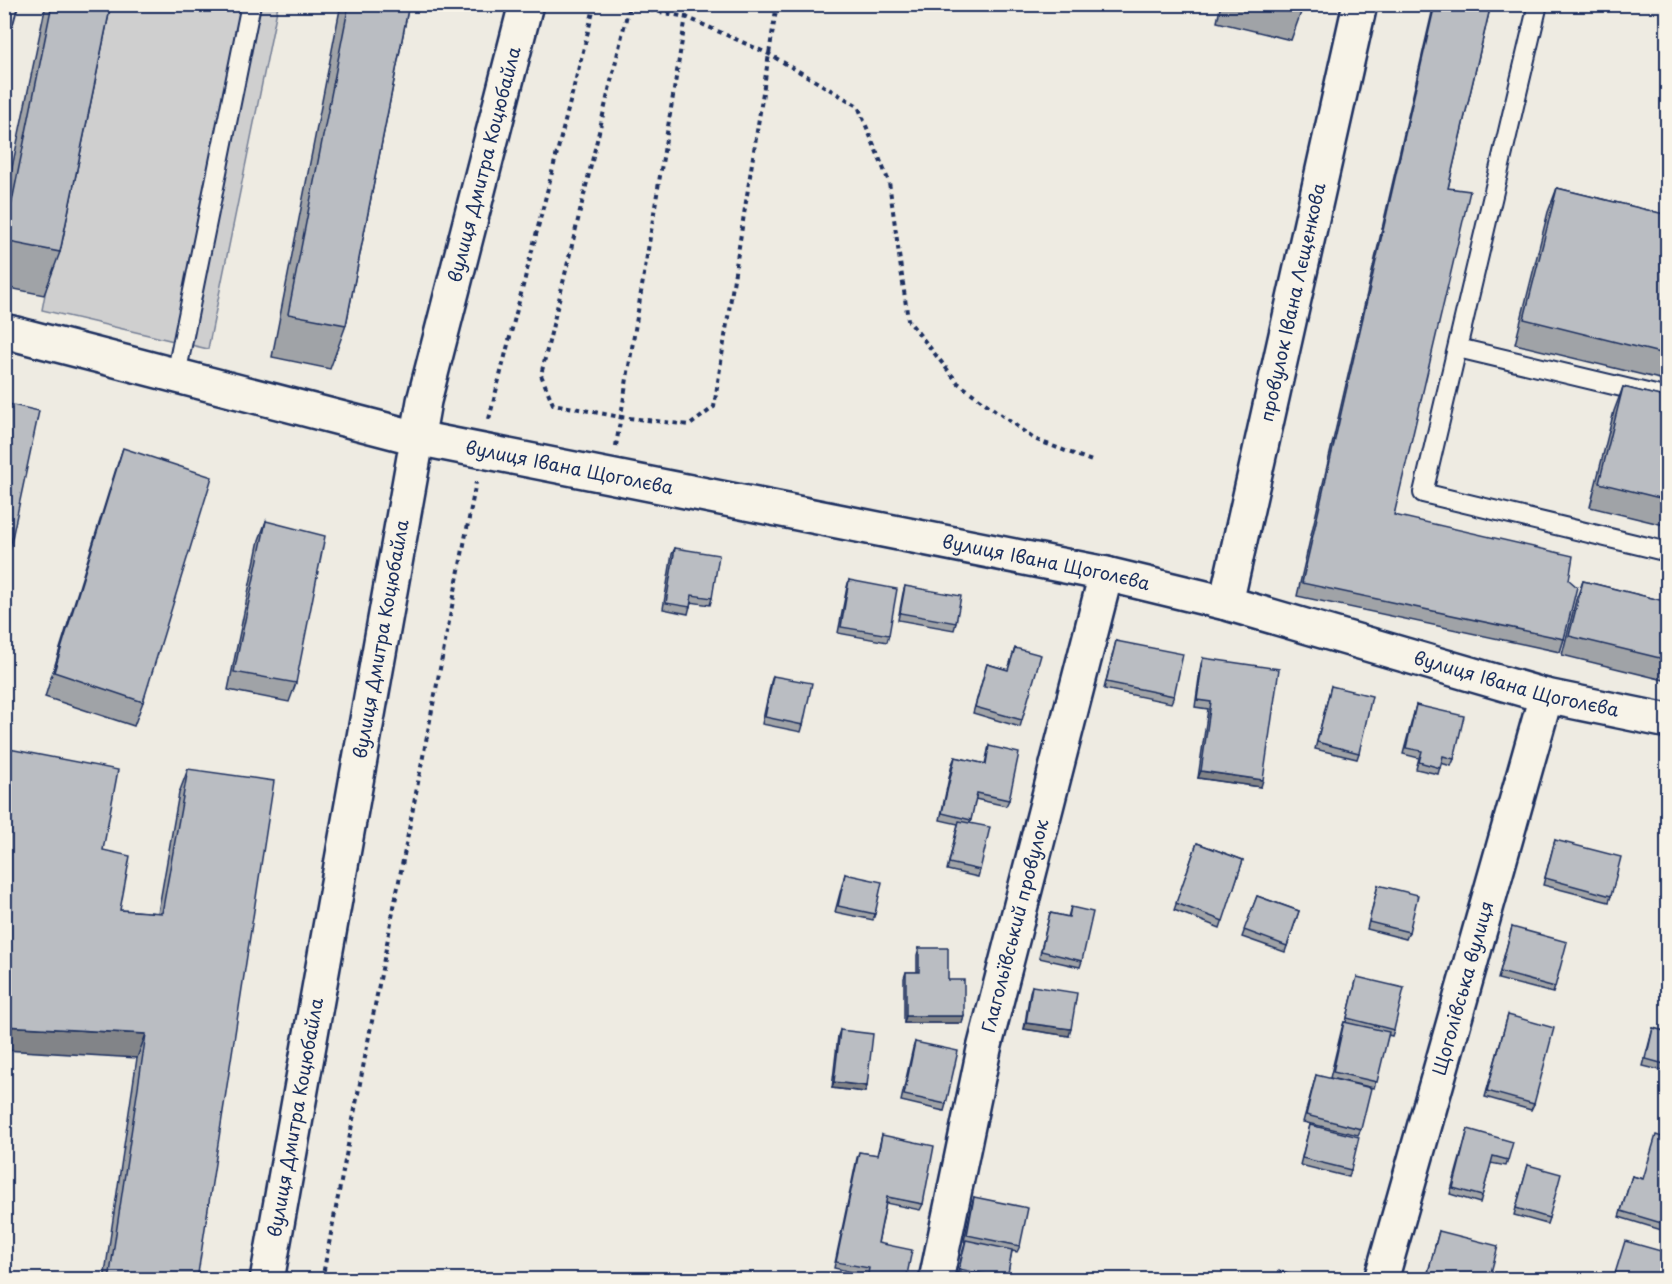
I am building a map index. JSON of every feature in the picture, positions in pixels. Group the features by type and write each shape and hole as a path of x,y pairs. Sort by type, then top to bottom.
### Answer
{"street":[{"name":"вулиця Дмитра Коцюбайла","path":"267,1280 424,401 526,4"},
{"name":"провулок Івана Лєщенкова","path":"1226,603 1360,4"},
{"name":"вулиця Івана Щоголєва","path":"4,331 417,438 1106,574 1226,603 1546,696 1668,722"},
{"name":"Глагольївський провулок","path":"936,1280 984,1049 1106,574"},
{"name":"Щоголівська вулиця","path":"1381,1280 1546,696"}],"lane":[{"path":"4,19 8,4"},
{"path":"176,375 251,4"},
{"path":"1538,4 1423,492 1668,552"},
{"path":"1458,348 1668,398"}],"path":[{"path":"322,1280 482,450 595,4"},
{"path":"611,476 688,4"},
{"path":"777,4 769,54 714,406 690,425 620,417 553,404 541,375 629,6 686,17 769,54 858,106 889,182 908,320 958,383 1034,439 1092,461"}],"shaded area":[{"path":"100,5 278,5 208,349 42,310"}],"building":[{"path":"52,4 111,4 60,252 4,241"},
{"path":"349,4 409,4 346,325 288,314"},
{"path":"1435,4 1491,4 1448,188 1470,191 1394,515 1573,556 1569,580 1577,587 1564,639 1302,583"},
{"path":"1557,188 1668,215 1668,355 1524,319"},
{"path":"1623,387 1668,398 1668,500 1599,483"},
{"path":"4,403 39,411 4,576"},
{"path":"123,448 212,477 143,702 54,672"},
{"path":"266,521 325,536 296,683 234,672"},
{"path":"675,548 719,555 712,598 692,595 690,607 666,603"},
{"path":"849,580 897,589 889,635 841,627"},
{"path":"1583,581 1668,602 1668,660 1569,636"},
{"path":"905,586 961,596 956,623 900,613"},
{"path":"1116,641 1183,654 1174,696 1106,682"},
{"path":"1015,648 1041,655 1022,720 975,707 987,664 1008,670"},
{"path":"1203,658 1279,669 1263,780 1201,771 1211,702 1197,700"},
{"path":"773,676 812,683 803,725 765,717"},
{"path":"1331,686 1372,696 1359,753 1317,742"},
{"path":"1416,705 1464,716 1454,759 1443,756 1440,768 1419,762 1422,751 1406,748"},
{"path":"989,746 1019,753 1009,800 977,793 971,820 942,813 955,757 986,764"},
{"path":"4,748 118,770 103,850 130,856 120,910 162,913 188,769 274,781 197,1280 109,1280 146,1034 4,1026"},
{"path":"959,821 990,827 980,870 949,863"},
{"path":"1555,840 1621,857 1611,896 1545,878"},
{"path":"1197,843 1243,860 1223,921 1176,903"},
{"path":"845,874 882,882 875,914 838,906"},
{"path":"1378,885 1418,895 1409,932 1369,922"},
{"path":"1257,896 1299,911 1287,946 1244,930"},
{"path":"1071,907 1093,912 1082,961 1041,951 1050,913 1069,917"},
{"path":"1512,927 1567,942 1555,987 1500,972"},
{"path":"919,948 948,948 948,980 964,980 964,1016 906,1016 906,972 919,972"},
{"path":"1357,977 1404,988 1394,1030 1347,1018"},
{"path":"1032,986 1077,993 1071,1029 1026,1023"},
{"path":"1508,1015 1554,1028 1534,1104 1487,1091"},
{"path":"1344,1022 1389,1032 1377,1082 1333,1072"},
{"path":"1653,1028 1668,1032 1668,1065 1646,1059"},
{"path":"840,1030 873,1034 867,1086 834,1082"},
{"path":"915,1042 958,1051 946,1104 904,1095"},
{"path":"1316,1075 1371,1088 1361,1129 1306,1115"},
{"path":"1310,1125 1359,1137 1351,1170 1302,1158"},
{"path":"1468,1129 1513,1142 1508,1160 1493,1156 1482,1196 1453,1188"},
{"path":"882,1135 934,1146 923,1204 887,1197 878,1243 912,1250 906,1280 867,1280 869,1268 836,1262 859,1152 878,1155"},
{"path":"1656,1135 1668,1139 1668,1225 1621,1211 1632,1176 1643,1179"},
{"path":"1528,1165 1561,1174 1549,1218 1516,1208"},
{"path":"974,1197 1028,1208 1020,1246 967,1235"},
{"path":"1439,1231 1498,1246 1489,1280 1436,1280 1427,1277"},
{"path":"966,1240 1012,1250 1007,1279 959,1269"},
{"path":"1625,1241 1668,1253 1662,1280 1613,1280"},
{"path":"1279,1271 1307,1280 1276,1280"}]}
